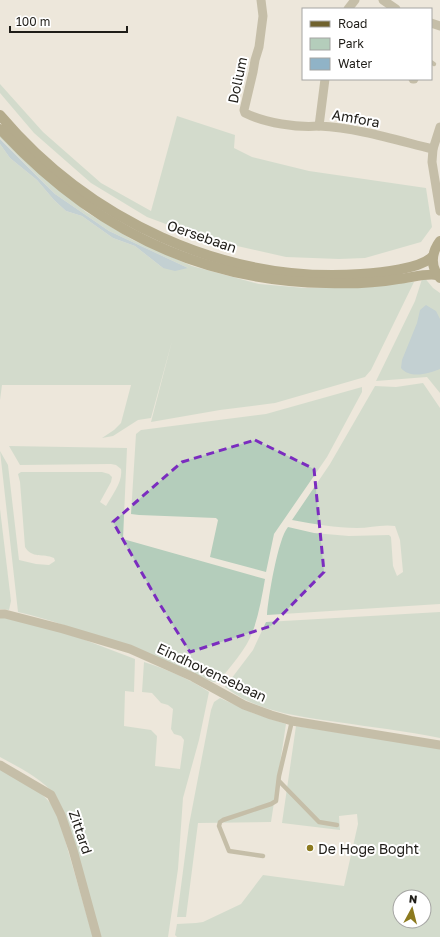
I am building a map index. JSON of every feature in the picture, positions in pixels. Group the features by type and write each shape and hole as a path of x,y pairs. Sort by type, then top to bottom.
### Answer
{"main road":[{"name":"Oersebaan","path":"0,115 37,155 99,204 138,226 193,250 229,261 262,268 312,275 347,275 382,272 422,264 433,256"},
{"name":"Oersebaan","path":"0,128 19,149 50,178 95,212 150,244 198,262 235,273 260,278 326,283 383,281 422,275 439,276"},
{"path":"439,276 434,267 433,256 440,241"}],"street":[{"name":"Dolium","path":"261,0 263,16 259,47 244,110 245,113 294,126 319,126"},
{"path":"349,8 355,0"},
{"path":"383,0 395,8"},
{"name":"Amfora","path":"325,80 319,126 341,128 433,149"},
{"path":"440,127 433,149 433,174 439,197 438,203 440,211"},
{"name":"Eindhovensebaan","path":"0,614 63,629 130,649 193,677 244,705 271,715 292,721 440,745"},
{"name":"Zittard","path":"0,765 51,795 61,815 73,850 97,937"}],"lane":[{"path":"263,856 229,851 219,826 220,822 276,801 278,781 292,721"},
{"path":"278,781 319,822 338,825"}],"highlighted area":[{"path":"255,440 314,469 324,572 271,626 190,652 159,603 113,522 182,462"}],"green space":[{"path":"0,84 43,132 101,183 151,211 177,116 235,135 234,148 252,157 309,171 426,188 432,227 421,242 365,258 339,259 286,257 206,239 147,217 91,183 34,133 0,93"},
{"path":"0,132 23,157 86,212 133,240 192,266 259,284 305,288 351,287 414,282 371,370 365,377 275,403 220,410 151,422 172,341 151,418 138,420 113,436 102,438 121,423 131,385 2,385 0,400 0,144 10,158 37,180 54,200 66,211 82,216 113,238 135,246 163,268 188,268 109,231 55,194 0,138"},
{"path":"423,276 433,288 440,293 440,393 427,377 376,381 415,301"},
{"path":"423,383 440,408 440,604 267,615 271,583 277,555 284,533 288,527 314,533 349,536 389,535 391,537 393,566 397,576 403,572 400,540 395,526 385,525 349,528 325,526 292,520 330,464 375,386 396,387"},
{"path":"362,387 362,392 327,457 274,534 266,572 210,557 218,520 216,518 131,514 136,434 141,430 266,414"},
{"path":"9,446 127,448 123,539 265,579 257,618 250,638 237,658 218,682 213,682 75,629 18,612 0,451 8,465 19,560 36,564 49,565 55,561 54,558 31,553 25,547 20,482 18,474 21,472 102,472 109,474 112,477 111,482 100,502 106,506 119,484 121,469 116,465 111,464 20,465"},
{"path":"0,509 11,601 9,610 0,609"},
{"path":"440,612 440,738 278,712 251,702 225,687 253,650 266,622"},
{"path":"0,616 51,627 135,659 134,692 125,691 124,726 151,730 157,736 155,766 180,769 184,740 181,736 174,734 171,729 173,709 168,705 161,703 152,693 142,692 144,662 178,675 209,692 199,740 183,798 178,869 168,937 101,937 56,796 44,784 23,769 0,757"},
{"path":"220,698 253,713 286,724 271,822 198,823 186,917 177,917 189,825 211,710 214,702"},
{"path":"296,726 440,748 440,937 177,937 175,935 177,924 203,922 241,904 263,875 344,886 358,824 357,814 339,816 340,830 282,823"},
{"path":"0,768 34,788 46,798 53,807 62,829 93,937 0,937"}],"water":[{"path":"0,139 55,194 109,231 188,268 175,271 163,268 135,246 113,238 82,216 66,211 54,200 37,180 10,158 0,144"},
{"path":"426,305 436,311 440,319 440,369 425,374 409,374 401,368 402,360 417,323 420,310"}],"place":[{"name":"De Hoge Boght","path":"310,848"}]}
